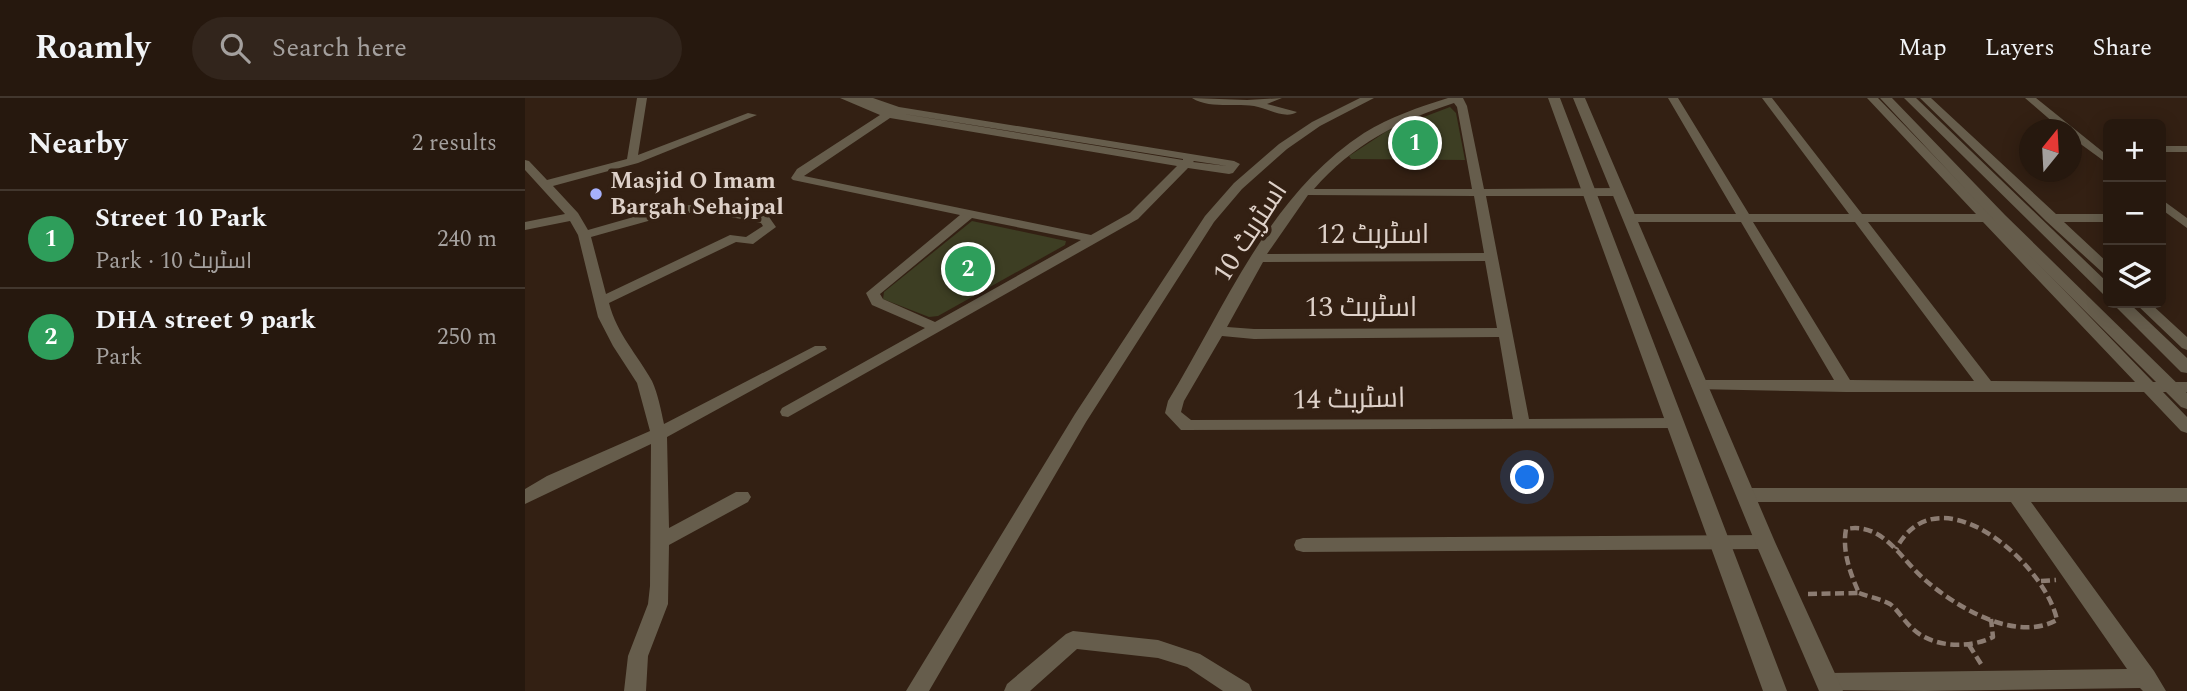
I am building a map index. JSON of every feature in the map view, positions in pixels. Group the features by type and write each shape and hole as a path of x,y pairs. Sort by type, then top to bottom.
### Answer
{"street":[{"path":"634,161 632,158 642,98"},
{"path":"845,98 893,112 1231,168"},
{"path":"863,98 893,112"},
{"path":"1197,98 1259,104 1266,108 1292,112"},
{"path":"1259,104 1276,98"},
{"path":"917,691 1090,401 1199,234 1236,188 1261,165 1299,135 1353,104 1369,98"},
{"path":"1457,98 1462,106 1522,424"},
{"name":"اسٹریٹ 10","path":"1179,421 1173,413 1176,401 1256,258 1291,205 1340,156 1371,134 1405,117 1457,98"},
{"path":"1554,98 1673,424 1775,691"},
{"path":"1579,98 1765,542 1830,687 2151,685"},
{"path":"1673,98 1846,387"},
{"path":"1767,98 1988,388"},
{"path":"1872,98 1992,218 2179,387 2187,404"},
{"path":"1886,98 1992,218 2187,428"},
{"path":"1910,98 2103,286"},
{"path":"1925,98 2103,265"},
{"path":"2030,98 2057,119"},
{"path":"893,112 801,171 797,178 1093,239"},
{"path":"546,184 634,161 753,115"},
{"path":"2082,139 2103,156"},
{"path":"2094,149 2103,149"},
{"path":"2166,149 2187,149"},
{"path":"788,412 1145,207 1188,161"},
{"path":"525,163 574,216 585,235 600,302 620,346 645,383 659,434 658,604 638,656 635,691"},
{"path":"1304,191 1619,192"},
{"path":"2166,207 2185,220"},
{"path":"585,235 672,210 706,208 765,220 770,227 748,241 735,238 600,302"},
{"path":"934,327 877,302 873,293 971,213"},
{"path":"525,226 574,216"},
{"path":"1630,218 1992,218"},
{"path":"2033,218 2103,218"},
{"path":"2166,218 2185,220"},
{"name":"اسٹریٹ 12","path":"1256,258 1491,257"},
{"path":"2125,308 2187,368"},
{"path":"2147,308 2187,345"},
{"name":"اسٹریٹ 13","path":"1217,331 1254,334 1505,332"},
{"path":"525,497 553,481 659,434 820,349"},
{"path":"1699,385 2179,387"},
{"name":"اسٹریٹ 14","path":"1179,421 1187,426 1673,424"},
{"path":"1746,495 2187,495"},
{"path":"2017,496 2151,685"},
{"path":"660,541 742,497"},
{"path":"1303,545 1765,542"},
{"path":"1015,691 1073,640 1158,649 1193,660 1241,691"}],"path":[{"path":"1859,593 1849,569 1846,529 1860,527 1872,531 1896,549 1913,570 1930,584 1991,618 2032,631 2049,628 2057,620 2057,608 2050,593 2027,566 1985,533 1961,521 1942,517 1922,523 1902,536 1896,549"},
{"path":"1789,595 1859,593 1891,605 1918,635 1947,644 1979,643 1993,637 1991,618"}],"green space":[{"path":"1450,107 1456,113 1465,160 1351,159 1349,156 1387,131"},
{"path":"972,221 1066,241 1065,245 938,316 929,317 883,299 884,292"}],"place":[{"name":"Street 10 Park","path":"1415,143"},
{"name":"Masjid O Imam Bargah Sehajpal","path":"596,194"},
{"name":"DHA street 9 park","path":"968,269"}]}
